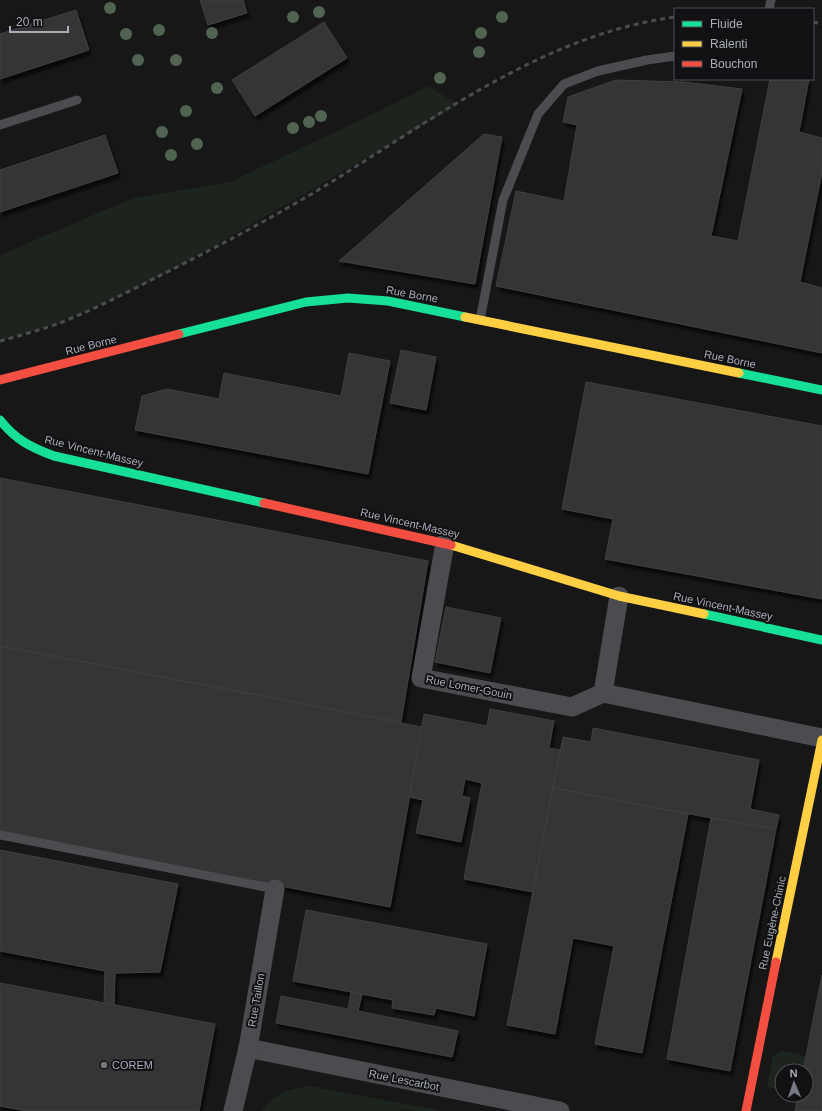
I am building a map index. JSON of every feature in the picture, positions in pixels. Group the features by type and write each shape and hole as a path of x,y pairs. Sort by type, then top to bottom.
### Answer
{"street":[{"name":"Rue Borne","path":"0,380 306,302 348,298 388,301 822,390"},
{"name":"Rue Vincent-Massey","path":"0,420 9,431 29,446 54,456 445,543 619,596 822,640"},
{"name":"Rue Lomer-Gouin","path":"445,543 421,678 572,707 603,693"},
{"path":"619,596 603,693 822,739"},
{"name":"Rue Eugène-Chinic","path":"746,1111 822,739"},
{"name":"Rue Taillon","path":"233,1111 248,1048 275,889"},
{"name":"Rue Lescarbot","path":"248,1048 560,1111"}],"lane":[{"path":"480,320 503,200 538,114 564,84 598,71 647,60 674,56"},
{"path":"0,125 77,100"},
{"path":"0,835 275,889"}],"shaded area":[{"path":"429,86 458,105 178,267 116,298 59,323 0,341 0,255 133,198 230,182"},
{"path":"783,1051 806,1056 805,1063 774,1063 774,1089 767,1087 773,1056"},
{"path":"310,1086 442,1111 415,1111 401,1109 398,1111 262,1111 271,1100 277,1096 296,1088"}],"building":[{"path":"200,0 243,0 247,13 208,25"},
{"path":"76,10 89,50 0,79 0,34"},
{"path":"324,22 347,58 255,116 232,80"},
{"path":"616,80 683,82 742,89 711,236 738,241 770,80 809,80 799,132 822,138 822,172 800,282 822,288 822,353 496,286 516,191 564,201 577,125 563,122 568,97"},
{"path":"484,134 502,137 475,284 339,261"},
{"path":"105,135 118,173 0,212 0,170"},
{"path":"401,350 436,357 426,410 390,403"},
{"path":"349,353 390,361 368,474 135,430 142,396 167,389 219,399 224,373 341,396"},
{"path":"586,382 822,426 822,599 605,559 613,519 562,509"},
{"path":"0,478 428,561 401,722 0,646"},
{"path":"446,607 501,618 490,673 435,662"},
{"path":"0,646 422,727 390,907 0,832"},
{"path":"490,709 554,721 549,748 560,750 533,892 464,879 482,783 465,779 462,796 470,798 461,842 416,833 423,800 409,797 424,714 487,726"},
{"path":"593,728 759,760 750,809 779,815 776,829 553,788 563,737 591,742"},
{"path":"553,788 688,814 642,1053 595,1044 614,946 573,938 555,1034 507,1025"},
{"path":"711,818 776,829 730,1071 667,1059"},
{"path":"0,850 178,884 160,972 115,973 114,1005 104,1003 105,971 0,951"},
{"path":"306,910 487,944 474,1016 436,1008 434,1015 392,1008 393,1000 293,981"},
{"path":"822,975 822,1111 795,1111 796,1103 814,1103 814,1063 805,1063"},
{"name":"COREM","path":"0,983 215,1024 199,1111 27,1111 0,1106"},
{"path":"351,992 362,994 358,1011 458,1031 452,1057 276,1023 281,996 348,1009"}],"railway":[{"path":"0,341 58,324 86,312 224,243 312,194 454,105 539,59 583,41 628,26 674,17"},
{"path":"814,22 822,24"}],"traffic: fast":[{"path":"179,334 306,302 348,298 388,301 465,317"},
{"path":"739,373 822,390"},
{"path":"0,420 18,438 54,456 264,503"},
{"path":"704,614 822,640"}],"traffic: slow":[{"path":"465,317 739,373"},
{"path":"451,545 619,596 704,614"},
{"path":"776,962 822,740"}],"traffic: jam":[{"path":"0,380 179,334"},
{"path":"264,503 451,545"},
{"path":"746,1111 776,962"}],"place":[{"name":"COREM","path":"104,1065"}]}
